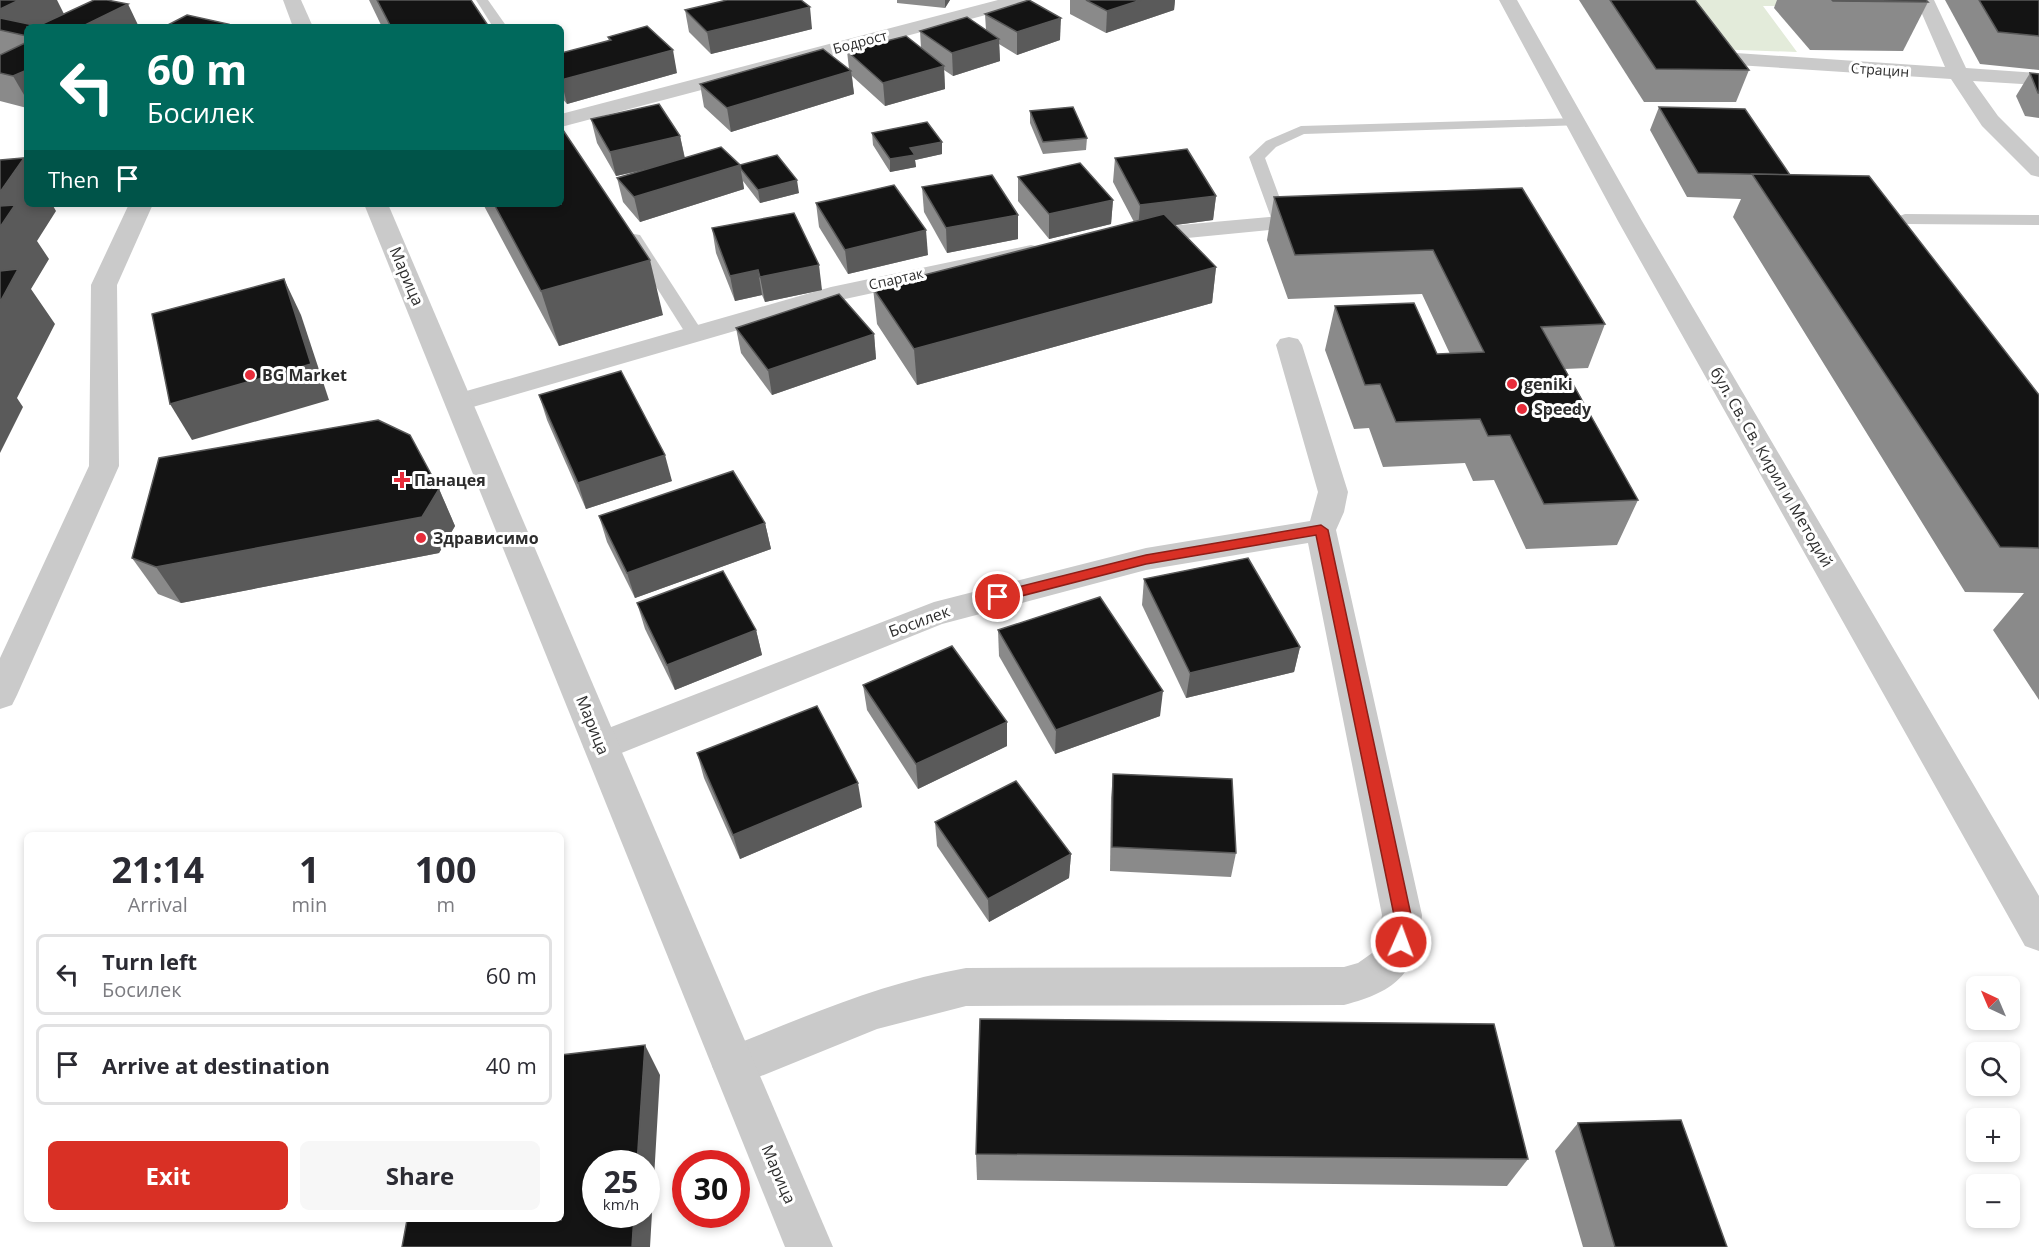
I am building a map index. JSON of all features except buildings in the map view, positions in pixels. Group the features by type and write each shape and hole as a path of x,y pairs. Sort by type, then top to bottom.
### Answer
{"street":[{"path":"292,0 302,24"},
{"name":"Бодрост","path":"564,119 1020,0"},
{"name":"бул. Св. Св. Кирил и Методий","path":"1508,0 1630,221 2039,933"},
{"path":"1925,0 1959,76 1990,122 2039,170"},
{"name":"Страцин","path":"1718,54 1959,76 2039,79"},
{"path":"0,695 104,466 104,285 140,207"},
{"name":"Марица","path":"377,207 809,1247"},
{"path":"1107,241 1335,218"},
{"name":"Спартак","path":"459,402 840,292 1001,256 1059,248"},
{"path":"734,1066 898,1000 933,992 966,987 1344,986 1370,981 1390,963 1401,942 1402,915 1321,530 1329,512 1333,492 1289,345"},
{"name":"Босилек","path":"601,746 934,614 1146,559 1321,530"}],"lane":[{"path":"482,0 498,24"},
{"path":"1281,223 1257,158 1271,144 1301,130 1577,122"},
{"path":"1913,257 1893,229 1896,222 1905,219 2039,220"},
{"path":"632,235 694,334"}],"green space":[{"path":"1678,0 1856,0 1862,6 1763,6 1797,52 1712,49"}],"place":[{"name":"BG Market","path":"250,375"},
{"name":"geniki","path":"1512,384"},
{"name":"Speedy","path":"1522,409"},
{"name":"Панацея","path":"402,480"},
{"name":"Здрависимо","path":"421,538"}],"route":[{"path":"998,597 1146,559 1321,530 1402,915 1401,942"}]}
